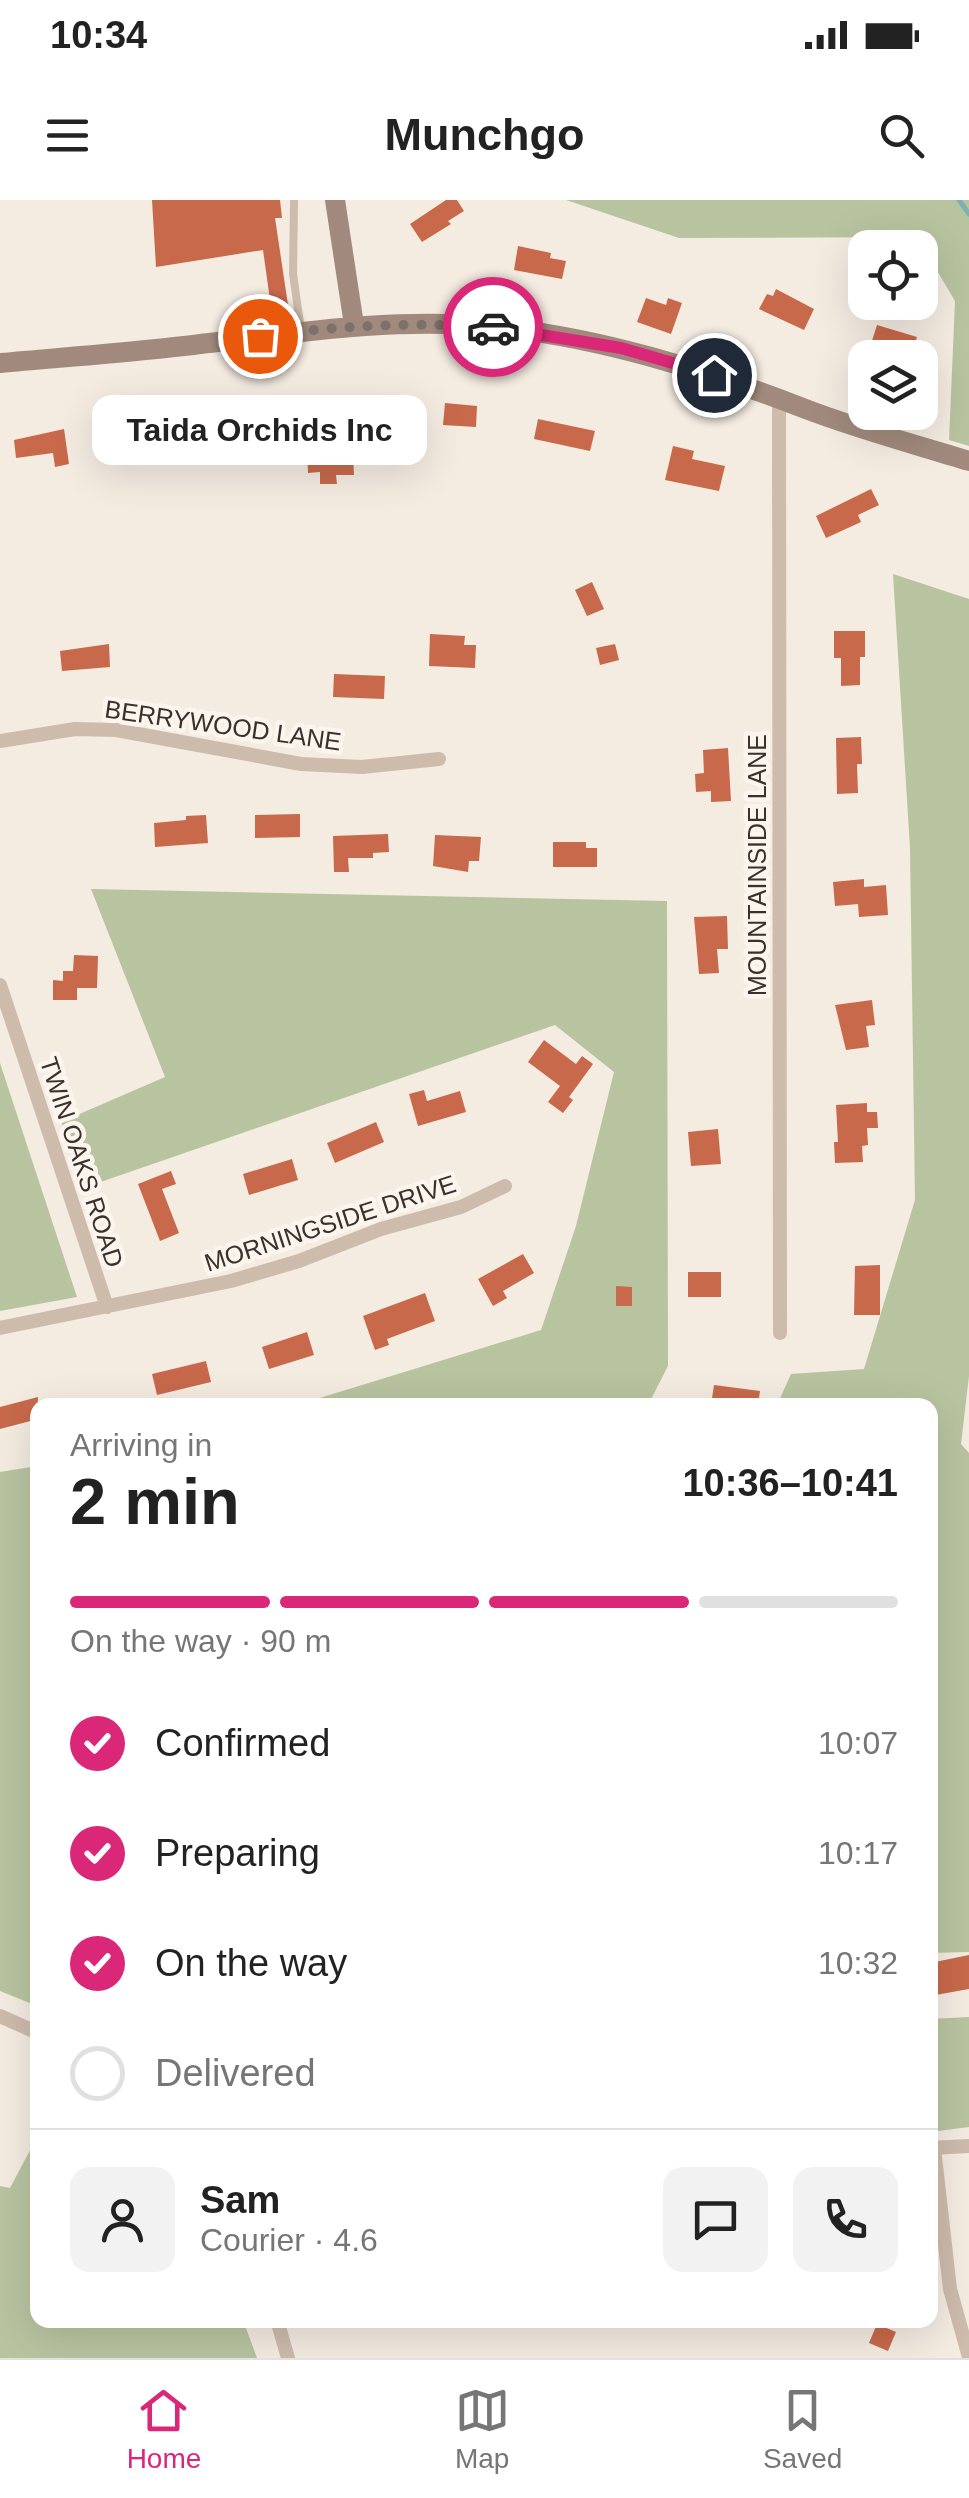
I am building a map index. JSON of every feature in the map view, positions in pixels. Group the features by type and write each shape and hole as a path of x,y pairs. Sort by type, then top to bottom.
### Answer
{"street":[{"path":"335,200 354,325"},
{"path":"0,363 354,325 499,328 603,345 714,375 969,462"},
{"name":"MOUNTAINSIDE LANE","path":"778,398 780,1333"},
{"name":"BERRYWOOD LANE","path":"0,740 75,728 116,730 300,764 362,767 439,759"},
{"name":"TWIN OAKS ROAD","path":"0,986 106,1308 0,1328"},
{"name":"MORNINGSIDE DRIVE","path":"106,1308 231,1281 299,1261 381,1230 460,1207 505,1186"},
{"path":"0,2016 30,2029"},
{"path":"938,2148 969,2146"},
{"path":"938,2195 950,2289 969,2357"},
{"path":"280,2328 288,2358"}],"lane":[{"path":"294,200 293,274 300,330"}],"green space":[{"path":"566,200 969,200 969,446 949,440 955,301 938,272 938,230 848,230 848,237 679,238"},
{"path":"893,574 969,599 969,1376 961,1444 969,1453 969,1952 938,1953 938,1398 780,1398 791,1374 864,1369 915,1200 910,848"},
{"path":"91,889 667,901 668,1366 652,1398 320,1398 541,1330 576,1226 614,1072 555,1025 92,1185 61,1122 165,1077"},
{"path":"0,1063 77,1297 0,1311"},
{"path":"30,1467 30,2003 0,1991 0,1472"},
{"path":"969,2017 969,2127 938,2131 938,2019"},
{"path":"30,2150 30,2328 246,2328 257,2358 0,2358 0,2186 10,2188"}],"building":[{"path":"152,200 280,200 282,218 275,218 288,305 271,307 263,250 156,267"},
{"path":"446,200 457,200 464,211 422,242 410,224"},
{"path":"518,246 551,253 550,258 566,261 562,279 514,270"},
{"path":"776,289 814,309 804,330 759,309 767,294 773,296"},
{"path":"646,298 666,305 668,298 682,303 671,334 637,322"},
{"path":"877,325 917,337 916,340 872,340"},
{"path":"445,403 477,406 476,427 443,425"},
{"path":"252,413 254,431 238,433 238,438 201,442 199,418"},
{"path":"538,419 595,431 590,451 534,439"},
{"path":"157,424 160,444 151,445 152,454 134,457 132,447 109,450 107,430"},
{"path":"64,429 69,464 55,467 53,453 16,458 14,440"},
{"path":"352,435 354,475 336,475 337,484 320,484 320,472 308,473 307,449 335,447 335,436"},
{"path":"673,446 694,451 692,459 725,466 719,491 665,480"},
{"path":"871,489 879,505 858,515 861,522 826,538 816,516"},
{"path":"592,582 604,609 587,616 575,590"},
{"path":"834,631 865,631 860,685 841,686 841,658 834,658"},
{"path":"430,634 465,636 464,645 476,645 475,668 429,666"},
{"path":"109,644 110,667 62,671 60,651"},
{"path":"615,644 619,660 600,665 596,648"},
{"path":"334,674 385,676 384,699 333,697"},
{"path":"861,737 858,793 837,794 836,738"},
{"path":"728,748 731,801 711,802 711,791 696,792 695,774 704,773 703,750"},
{"path":"300,814 300,837 255,838 255,815"},
{"path":"206,815 208,843 155,847 154,823"},
{"path":"388,834 389,852 373,853 373,858 348,858 349,872 334,872 333,836"},
{"path":"435,835 481,837 479,861 469,861 468,872 433,866"},
{"path":"553,842 586,842 586,848 597,848 597,867 553,867"},
{"path":"864,879 864,887 886,885 888,915 859,917 858,904 835,906 833,882"},
{"path":"727,916 728,949 717,949 719,973 699,974 694,917"},
{"path":"74,955 98,956 97,988 77,988 77,1000 53,1000 53,980 63,981 63,971 73,971"},
{"path":"872,1000 875,1025 866,1026 869,1047 846,1050 835,1005"},
{"path":"544,1040 576,1064 582,1056 593,1064 569,1097 573,1100 563,1113 548,1102 560,1086 528,1062"},
{"path":"424,1090 427,1101 460,1091 466,1112 418,1126 409,1094"},
{"path":"867,1103 867,1112 877,1112 878,1128 867,1128 863,1162 835,1163 836,1105"},
{"path":"376,1122 384,1142 335,1163 327,1143"},
{"path":"718,1129 721,1164 691,1166 688,1132"},
{"path":"292,1159 298,1180 249,1195 243,1174"},
{"path":"171,1171 176,1184 162,1189 179,1233 160,1241 138,1184"},
{"path":"523,1254 534,1273 503,1291 507,1298 493,1306 478,1279"},
{"path":"880,1265 880,1315 854,1315 855,1266"},
{"path":"688,1272 721,1272 721,1297 688,1297"},
{"path":"616,1286 632,1287 632,1306 616,1306"},
{"path":"425,1293 435,1321 387,1339 389,1345 375,1350 363,1316"},
{"path":"307,1332 314,1355 269,1369 262,1347"},
{"path":"206,1361 211,1382 157,1395 152,1374"},
{"path":"714,1385 760,1391 759,1398 712,1398"},
{"path":"30,1399 30,1421 0,1429 0,1407"},
{"path":"969,1955 969,1989 938,1995 938,1961"},
{"path":"875,2328 896,2332 888,2351 869,2343"}],"waterway":[{"path":"959,200 969,214"}],"way so far":[{"path":"260,336 354,325 493,327"}],"place":[{"name":"Taida Orchids Inc","path":"260,336"}],"route":[{"path":"493,327 621,348 714,375"}]}
